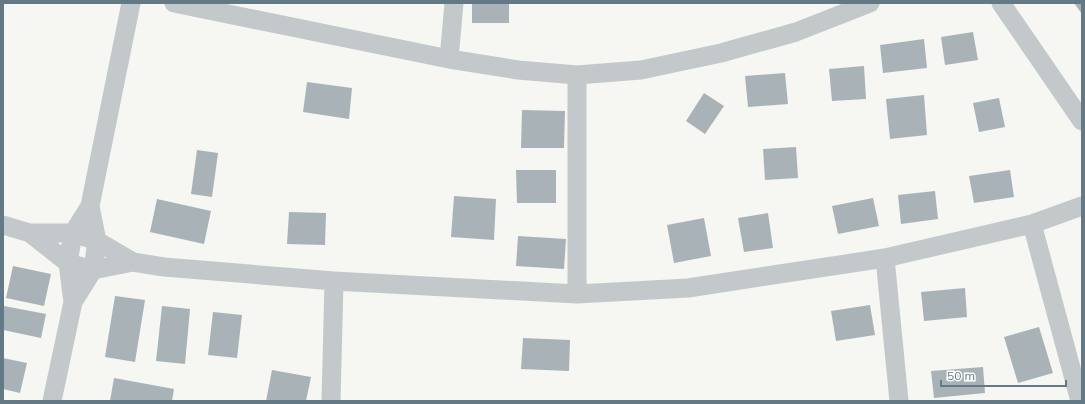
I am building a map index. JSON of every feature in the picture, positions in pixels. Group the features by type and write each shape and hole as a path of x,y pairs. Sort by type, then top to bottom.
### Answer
{"street":[{"path":"52,401 73,302 68,263 73,233 90,206 131,3"},
{"path":"174,3 449,59 518,70 577,75 641,70 721,53 796,32 870,3"},
{"path":"449,59 454,3"},
{"path":"1001,3 1082,121"},
{"path":"577,75 577,294"},
{"path":"73,302 93,270 97,241 90,206"},
{"path":"30,233 68,263 93,270 133,262 164,267 334,281 577,294 688,288 885,258 1032,224 1082,206"},
{"path":"1032,224 1080,401"},
{"path":"3,225 30,233 73,233 97,241 133,262"},
{"path":"885,258 899,401"},
{"path":"332,401 334,281"}],"building":[{"path":"472,3 509,3 509,23 472,23"},
{"path":"1074,3 1082,3 1082,14"},
{"path":"973,32 978,60 945,65 941,37"},
{"path":"924,39 927,68 883,73 880,45"},
{"path":"864,66 866,99 832,101 829,69"},
{"path":"785,73 788,104 748,107 745,76"},
{"path":"307,82 352,88 349,119 303,112"},
{"path":"704,93 724,106 705,134 686,121"},
{"path":"924,95 927,135 890,139 886,99"},
{"path":"999,98 1005,127 979,132 973,103"},
{"path":"522,110 565,111 564,148 521,148"},
{"path":"796,147 798,178 765,180 763,149"},
{"path":"197,150 218,153 212,197 191,194"},
{"path":"516,170 556,170 556,203 517,203"},
{"path":"1010,170 1014,197 974,203 969,176"},
{"path":"935,191 938,219 901,224 898,195"},
{"path":"454,196 496,199 494,240 451,237"},
{"path":"873,198 879,226 838,234 832,206"},
{"path":"157,199 211,211 204,244 150,232"},
{"path":"289,212 326,213 325,245 287,244"},
{"path":"768,213 773,248 744,252 738,218"},
{"path":"704,218 711,256 674,263 667,225"},
{"path":"518,236 566,239 564,269 516,266"},
{"path":"13,266 51,274 44,306 6,298"},
{"path":"965,288 967,317 924,321 921,292"},
{"path":"115,296 145,300 135,362 105,357"},
{"path":"870,305 875,335 836,341 831,311"},
{"path":"4,306 46,314 41,338 3,330"},
{"path":"162,306 190,309 185,364 156,361"},
{"path":"213,312 242,315 237,358 208,355"},
{"path":"1039,327 1053,373 1018,383 1004,337"},
{"path":"523,338 570,340 569,371 521,369"},
{"path":"3,358 27,363 20,393 3,389"},
{"path":"983,367 985,393 934,398 931,371"},
{"path":"272,370 311,377 306,401 266,401"},
{"path":"114,378 174,389 172,401 110,401"}]}
